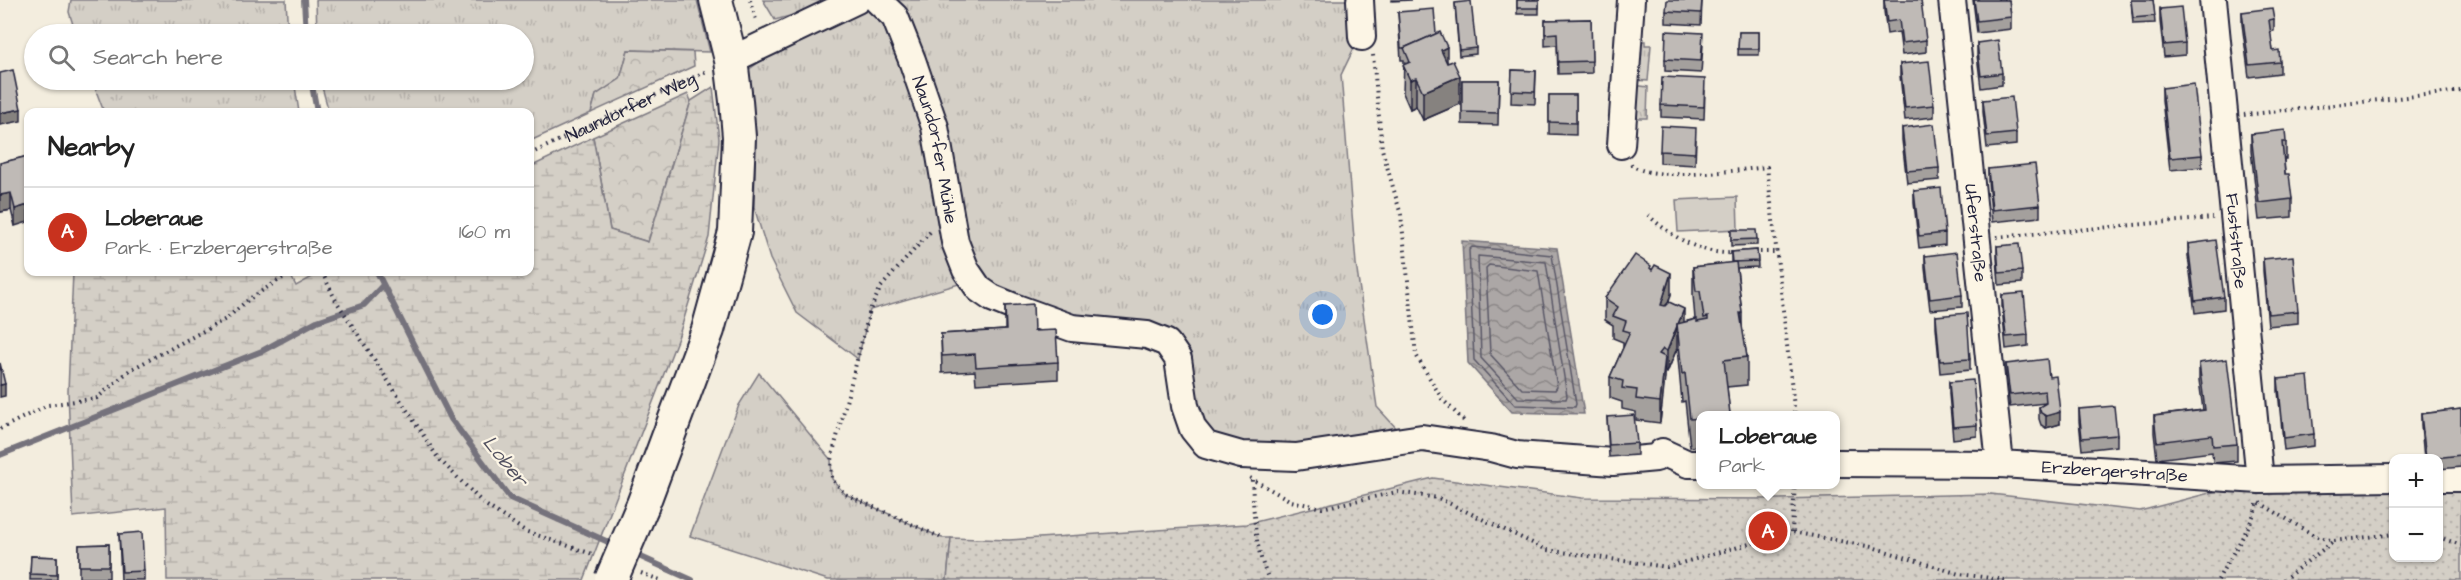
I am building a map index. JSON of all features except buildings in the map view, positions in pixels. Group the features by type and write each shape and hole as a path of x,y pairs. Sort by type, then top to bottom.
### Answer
{"main road":[{"path":"617,570 708,330 735,232 738,137 731,60 716,0"}],"street":[{"path":"731,60 857,0"},
{"name":"Naundorfer Mühle","path":"877,0 895,17 934,127 955,242 966,270 980,289 992,298 1072,328 1147,335 1167,343 1178,359 1185,406 1193,429 1206,445 1241,454 1296,457 1422,438 1491,448"},
{"path":"1360,0 1362,37"},
{"path":"1621,145 1631,0"},
{"name":"Uferstraße","path":"1952,0 2000,464"},
{"name":"Fuststraße","path":"2213,0 2259,491"},
{"path":"1491,448 1517,455 1613,462 1656,458 1662,452 1688,464 1696,464"},
{"name":"Erzbergerstraße","path":"1840,463 2000,464 2259,491 2389,478"},
{"path":"2443,478 2461,478"}],"path":[{"path":"1362,37 1373,50 1382,149 1401,215 1416,355 1442,399 1491,448"},
{"name":"Naundorfer Weg","path":"534,152 731,60"},
{"path":"2225,117 2461,91"},
{"path":"1621,145 1633,167 1642,172 1715,173 1767,167 1794,411"},
{"path":"942,538 846,494 832,479 831,460 870,310 881,287 932,230 949,204"},
{"path":"1648,214 1666,231 1687,243 1724,254 1743,253"},
{"path":"1976,238 2235,216"},
{"path":"1752,252 1775,252"},
{"path":"0,429 48,405 97,398 130,370 226,319 249,299 286,276"},
{"path":"324,276 338,304 438,458 484,504 525,531 617,570 660,580"},
{"path":"1243,472 1291,501 1322,508 1397,492 1438,498 1547,550 1667,567 1792,532 1872,547 1959,574 2006,580"},
{"path":"1252,479 1254,534 1260,559 1269,580"},
{"path":"1792,532 1795,489"},
{"path":"2218,580 2229,557 2253,522 2259,491 2315,536 2334,541 2389,535"},
{"path":"2443,538 2461,545"},
{"path":"2283,580 2334,541"}],"green space":[{"path":"71,0 286,0 287,24 73,24 69,12"},
{"path":"316,0 697,0 710,52 628,50 620,79 596,95 591,113 534,139 534,108 328,108 323,90 534,90 534,24 317,24"},
{"path":"763,0 831,0 812,10 775,20"},
{"path":"893,0 1351,0 1355,46 1341,75 1356,264 1377,407 1399,431 1292,451 1237,448 1203,432 1185,359 993,291 955,242 959,284 870,310 858,359 797,313 770,259 754,207 756,135 748,70 820,19"},
{"path":"1635,41 1645,41 1645,45 1651,45 1648,81 1634,80"},
{"path":"628,50 693,52 694,66 591,113 596,95 620,79"},
{"path":"1633,85 1648,87 1647,118 1632,118"},
{"path":"713,87 719,139 709,237 679,335 584,580 167,580 166,507 73,517 68,391 73,276 291,276 296,286 314,276 534,276 534,165 593,137 610,230 648,242 691,101"},
{"path":"96,90 296,90 298,108 102,108"},
{"path":"688,94 691,101 648,242 610,230 593,137"},
{"path":"1737,197 1738,229 1678,232 1676,200"},
{"path":"759,373 831,460 832,479 845,494 942,538 951,538 947,580 828,580 690,536 739,405"},
{"path":"1433,478 1582,498 1778,499 1991,494 2140,511 2260,480 2389,478 2389,562 2443,562 2443,478 2461,478 2461,580 947,580 951,538 1009,540 1247,524"}],"water":[{"path":"1462,241 1557,248 1584,414 1512,412 1468,363"}],"waterway":[{"name":"Lober","path":"304,0 305,24"},
{"name":"Lober","path":"313,90 316,108"},
{"name":"Lober","path":"379,276 451,419 510,498 615,545"},
{"path":"0,455 262,351 317,321 364,305 383,285"},
{"name":"Lober","path":"632,553 692,580"}],"place":[{"name":"Loberaue","path":"1768,531"}]}
